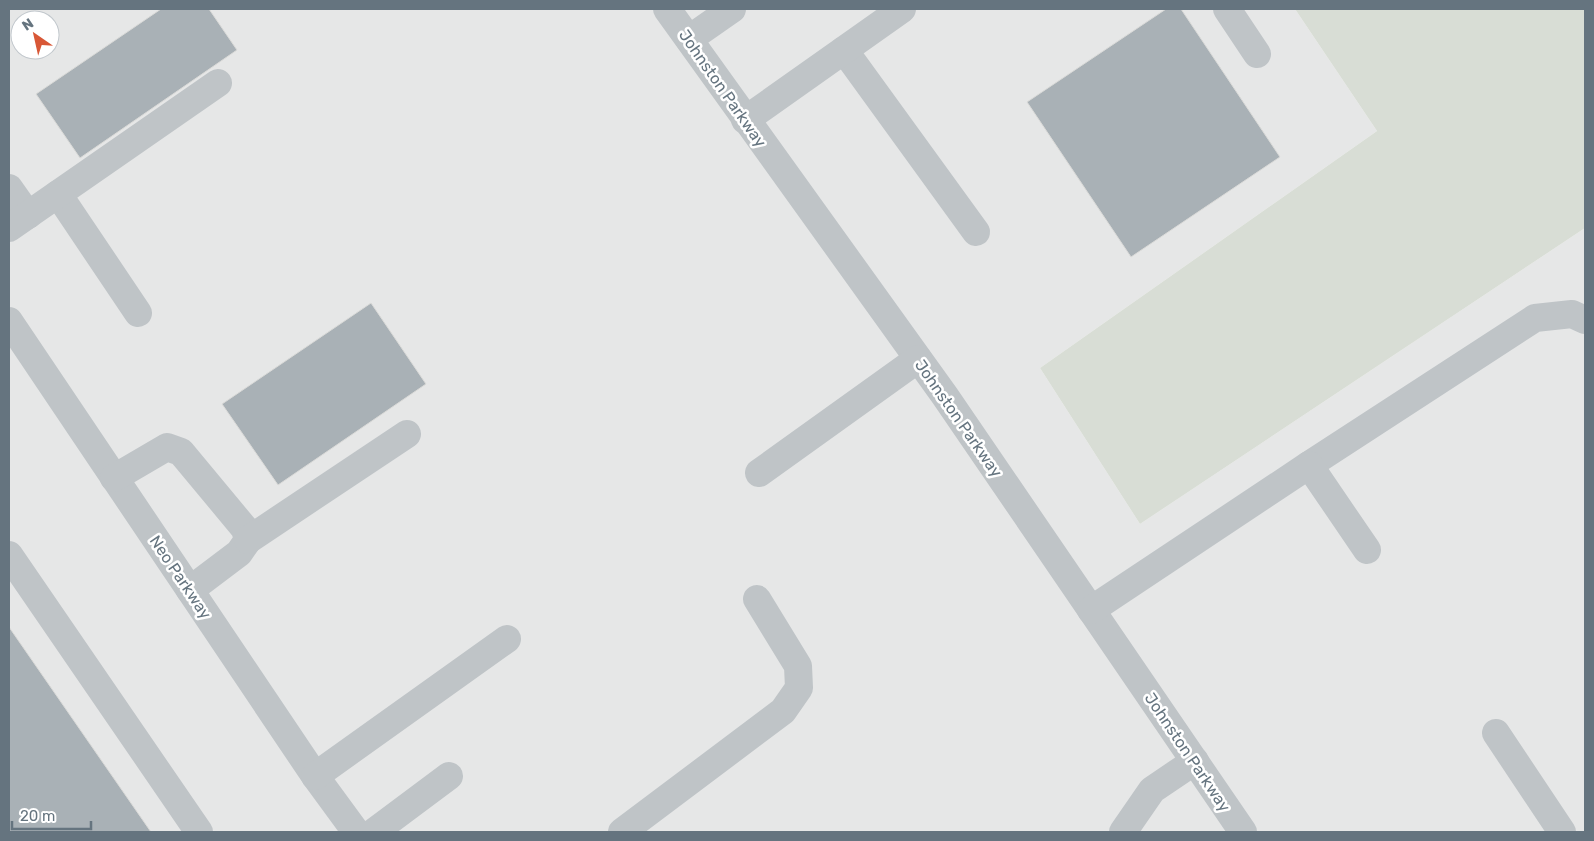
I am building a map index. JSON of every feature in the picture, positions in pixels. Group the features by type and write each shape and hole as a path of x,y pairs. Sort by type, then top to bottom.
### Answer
{"street":[{"name":"Johnston Parkway","path":"667,9 918,360 1243,832"},
{"path":"689,40 732,9"},
{"path":"745,120 902,9"},
{"path":"1227,9 1258,54"},
{"path":"844,50 976,232"},
{"path":"9,188 18,222 218,83"},
{"path":"58,194 138,313"},
{"path":"1090,610 1535,318 1572,314 1585,320"},
{"name":"Neo Parkway","path":"9,321 315,776 356,832"},
{"path":"759,473 918,360"},
{"path":"190,590 239,553 248,540 407,434"},
{"path":"114,478 167,447 181,452 244,529 248,540"},
{"path":"1309,465 1368,550"},
{"path":"9,555 199,832"},
{"path":"622,832 783,711 798,688 798,666 757,599"},
{"path":"315,776 507,639"},
{"path":"1496,733 1562,832"},
{"path":"1123,832 1152,790 1194,762"},
{"path":"374,832 449,776"}],"shaded area":[{"path":"9,9 1295,9 1377,131 1040,368 1140,524 1585,228 1585,832 9,832"},
{"path":"1295,9 1585,9 1585,228 1140,524 1040,368 1377,131"}],"building":[{"path":"161,9 209,9 237,50 80,158 36,94"},
{"path":"1166,9 1181,9 1280,157 1131,257 1027,102"},
{"path":"371,303 426,384 278,485 222,404"},
{"path":"9,627 151,832 9,832"}]}
